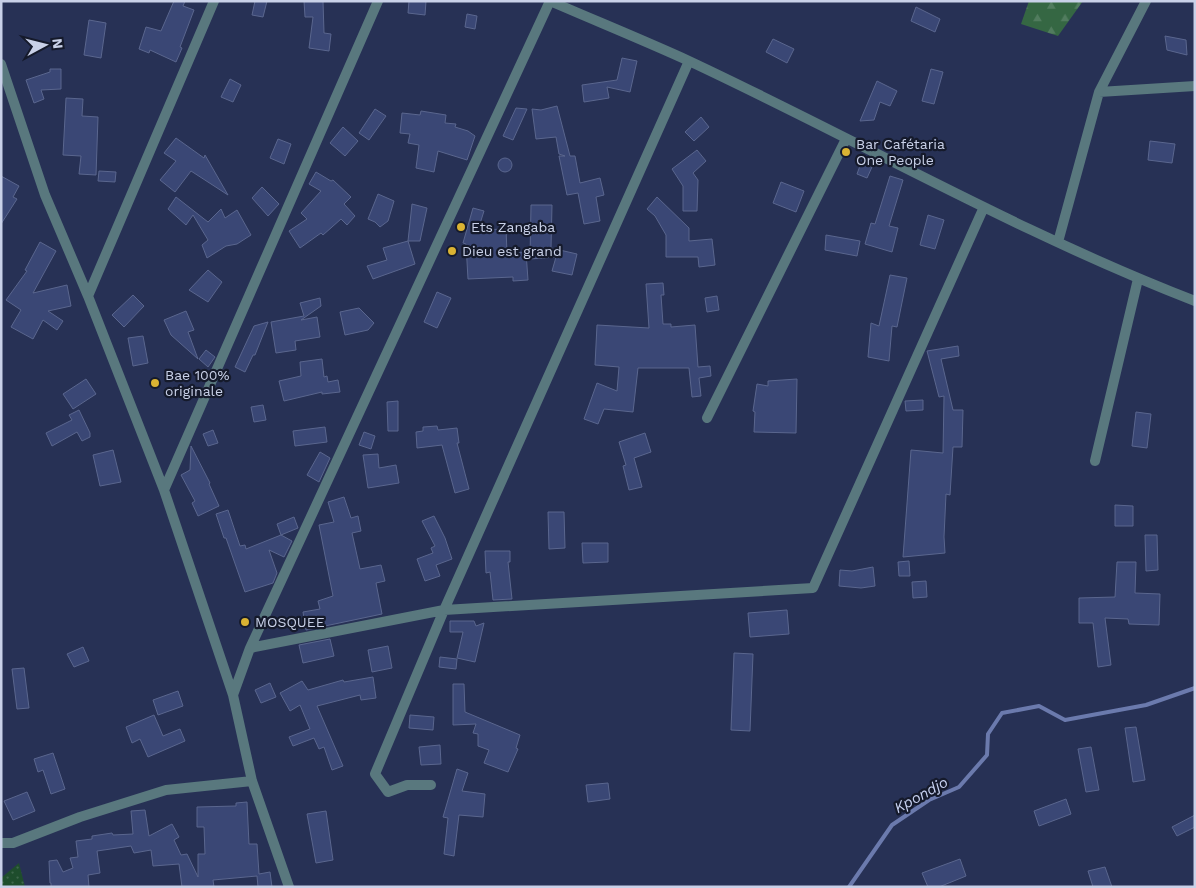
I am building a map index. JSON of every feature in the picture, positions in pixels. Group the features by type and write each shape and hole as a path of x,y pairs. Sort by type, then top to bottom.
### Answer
{"street":[{"path":"88,296 214,1"},
{"path":"164,490 378,1"},
{"path":"233,695 250,648 550,1 689,61 1058,242 1138,279 1195,301"},
{"path":"1058,242 1099,92 1146,1"},
{"path":"431,785 407,786 388,792 375,774 444,610 689,61"},
{"path":"1,64 45,195 88,296 164,490 233,695 252,781 289,887"},
{"path":"1099,92 1195,86"},
{"path":"707,418 846,139"},
{"path":"250,648 444,610 813,588 984,207"},
{"path":"1095,460 1138,279"},
{"path":"1,843 13,842 80,817 166,790 252,781"}],"green space":[{"path":"1029,1 1083,1 1058,36 1021,24"},
{"path":"19,863 25,887 1,887 1,878"}],"building":[{"path":"174,1 185,1 183,6 194,10 176,62 150,50 149,53 139,49 146,27 161,31"},
{"path":"255,1 267,1 263,17 252,15"},
{"path":"304,1 323,1 324,33 331,34 329,51 309,48 313,17 305,17"},
{"path":"409,1 426,1 425,15 408,13"},
{"path":"916,7 940,19 935,32 911,21"},
{"path":"467,14 477,16 475,29 465,27"},
{"path":"89,20 106,23 101,58 84,55"},
{"path":"1165,36 1186,40 1187,55 1167,50"},
{"path":"773,39 794,49 787,63 766,52"},
{"path":"622,58 637,61 630,92 607,87 609,98 584,102 582,85 617,80"},
{"path":"50,69 61,69 61,89 41,90 44,99 34,103 26,80 50,72"},
{"path":"931,69 943,72 934,104 922,101"},
{"path":"230,79 241,85 233,102 221,97"},
{"path":"877,81 897,91 890,106 880,102 874,120 860,121"},
{"path":"66,98 83,99 82,116 98,117 96,175 79,174 81,156 63,155"},
{"path":"557,106 570,156 575,156 580,183 600,178 604,195 596,197 600,221 584,224 578,193 567,195 559,156 565,156 559,154 556,137 536,139 532,109 541,110"},
{"path":"516,108 527,109 513,140 503,136"},
{"path":"375,109 386,116 369,140 359,133"},
{"path":"421,111 446,115 445,123 456,124 455,127 468,131 475,136 467,160 438,151 434,172 416,168 419,145 408,143 410,134 400,133 402,113 420,115"},
{"path":"701,117 709,127 694,141 685,132"},
{"path":"343,127 358,141 345,156 330,143"},
{"path":"176,138 204,158 205,155 228,195 191,171 175,192 160,180 176,161 164,153"},
{"path":"278,139 291,144 284,164 270,158"},
{"path":"1150,141 1175,144 1172,163 1148,160"},
{"path":"697,150 706,161 693,173 698,180 697,211 683,211 683,186 672,169"},
{"path":"505,158 510,160 512,165 510,170 505,172 500,170 498,165 500,160"},
{"path":"861,163 872,167 867,178 857,174"},
{"path":"99,171 116,172 115,182 98,181"},
{"path":"316,172 331,181 333,180 351,197 344,204 355,216 347,225 341,219 323,235 321,233 300,248 289,231 307,219 301,213 321,191 309,184"},
{"path":"1,176 19,186 13,197 17,199 1,224"},
{"path":"890,176 903,180 889,226 898,228 892,252 865,244 871,223 875,224"},
{"path":"781,182 804,191 796,212 773,203"},
{"path":"262,187 279,204 268,216 252,198"},
{"path":"378,194 394,201 388,221 380,227 368,219"},
{"path":"176,197 208,222 221,209 225,218 237,210 251,235 237,244 226,246 207,258 202,245 208,240 193,215 186,225 168,209"},
{"path":"657,197 689,228 689,241 712,239 715,265 699,267 698,257 666,257 666,235 655,216 647,209"},
{"path":"412,204 427,208 420,241 408,241"},
{"path":"531,205 552,205 551,248 577,254 572,275 552,271 556,257 530,259"},
{"path":"473,208 484,211 478,230 506,229 507,253 526,252 528,280 513,281 513,277 468,279 466,244 463,243"},
{"path":"928,215 944,220 935,249 920,245"},
{"path":"826,235 860,241 857,256 825,250"},
{"path":"408,241 415,264 373,279 367,266 387,260 383,248"},
{"path":"40,242 56,251 33,293 67,285 71,306 48,311 63,321 57,330 43,320 33,339 11,327 21,310 6,300 27,271 25,270"},
{"path":"208,270 222,282 208,302 189,290"},
{"path":"890,275 907,278 897,327 892,326 889,361 868,357 871,323 879,326"},
{"path":"663,283 664,295 661,295 663,324 671,324 671,327 695,325 698,367 710,366 711,376 699,378 701,396 692,397 689,368 638,368 633,412 604,409 598,424 584,419 597,383 617,391 619,367 595,365 597,325 649,328 646,284"},
{"path":"437,292 451,298 437,328 424,322"},
{"path":"133,295 144,306 124,327 112,315"},
{"path":"717,296 719,310 707,312 705,298"},
{"path":"320,298 321,306 301,320 317,317 320,337 295,341 296,350 276,353 271,322 304,316 300,303"},
{"path":"359,308 374,323 368,330 345,335 340,312"},
{"path":"186,311 194,330 188,332 198,359 171,335 164,320"},
{"path":"268,322 255,355 253,355 245,372 235,367 254,326"},
{"path":"143,336 148,363 133,366 128,338"},
{"path":"958,346 959,356 941,359 953,410 963,410 962,447 953,447 950,495 946,494 945,553 903,557 911,450 943,453 944,396 939,397 927,351"},
{"path":"206,350 215,357 208,367 199,359"},
{"path":"322,359 324,377 327,376 328,382 338,380 340,392 322,394 322,392 284,401 279,381 301,376 300,362"},
{"path":"86,379 96,394 73,409 63,394"},
{"path":"797,379 796,433 754,432 755,412 753,411 757,384 768,386 768,381"},
{"path":"923,400 923,410 906,411 905,401"},
{"path":"398,401 398,431 388,431 387,402"},
{"path":"263,405 266,420 254,422 251,407"},
{"path":"79,410 90,433 90,437 82,441 77,432 52,446 46,433 72,420 69,415"},
{"path":"1136,412 1151,414 1147,448 1132,446"},
{"path":"437,426 438,430 457,428 459,443 457,443 469,489 455,493 442,445 417,448 416,432 423,431 423,427"},
{"path":"325,427 327,442 295,446 293,431"},
{"path":"213,430 218,443 208,446 203,434"},
{"path":"364,432 375,436 371,449 359,445"},
{"path":"645,433 651,452 634,458 642,487 629,490 623,466 626,465 619,442"},
{"path":"191,446 210,483 219,506 198,516 192,503 195,501 181,475 190,470"},
{"path":"113,450 121,482 100,486 93,455"},
{"path":"320,452 330,458 319,482 307,475"},
{"path":"378,454 379,468 396,465 399,483 368,488 363,455"},
{"path":"344,497 351,518 358,516 361,531 352,533 360,569 381,565 385,581 376,583 382,614 306,630 303,612 320,609 318,601 333,596 319,525 334,522 328,502"},
{"path":"1115,505 1133,506 1133,526 1115,526"},
{"path":"228,510 240,546 245,545 246,549 281,535 292,541 284,557 269,550 277,573 273,583 245,592 216,514"},
{"path":"548,512 564,512 565,548 549,549"},
{"path":"434,516 445,538 452,559 436,565 440,576 425,581 417,559 433,553 431,548 435,546 422,521"},
{"path":"294,517 298,528 281,535 277,524"},
{"path":"1145,535 1157,535 1158,570 1146,571"},
{"path":"582,543 608,543 608,562 583,563"},
{"path":"485,551 510,551 510,562 508,562 512,599 493,600 490,572 486,573"},
{"path":"909,561 910,576 899,576 898,562"},
{"path":"1117,562 1136,562 1135,593 1160,594 1159,625 1129,624 1128,619 1105,618 1111,665 1098,667 1093,623 1079,623 1079,598 1115,597"},
{"path":"873,567 875,586 861,588 839,586 840,570 852,571"},
{"path":"926,581 927,597 913,598 912,582"},
{"path":"787,610 789,634 750,637 748,613"},
{"path":"450,621 474,621 476,626 484,623 475,662 457,658 463,632 450,632"},
{"path":"330,639 334,656 303,663 299,645"},
{"path":"388,646 392,668 372,672 368,650"},
{"path":"83,647 89,661 74,667 67,654"},
{"path":"734,653 753,654 750,731 731,730"},
{"path":"440,657 457,659 456,669 439,667"},
{"path":"24,668 29,708 17,709 12,669"},
{"path":"373,677 376,698 361,700 360,695 317,706 343,766 332,770 324,747 319,749 314,738 293,746 289,737 310,729 300,705 290,711 280,693 302,681 308,690 343,680 344,682"},
{"path":"270,683 276,697 261,703 255,690"},
{"path":"453,684 464,684 465,712 520,735 516,748 518,749 508,772 484,763 489,750 478,746 478,734 473,733 476,724 453,725"},
{"path":"178,691 183,706 158,715 153,700"},
{"path":"154,715 163,736 180,729 185,741 148,757 140,739 132,743 126,727"},
{"path":"410,715 434,717 433,730 409,728"},
{"path":"1136,727 1145,780 1133,782 1125,728"},
{"path":"440,745 441,764 421,765 419,747"},
{"path":"1091,747 1099,790 1086,792 1078,749"},
{"path":"53,753 65,789 51,794 43,770 38,772 34,759"},
{"path":"457,769 468,773 462,791 485,794 483,817 459,815 454,856 444,854 448,818 443,817"},
{"path":"608,783 610,799 588,802 586,785"},
{"path":"27,792 35,811 13,820 4,801"},
{"path":"1066,799 1071,814 1039,826 1034,811"},
{"path":"247,802 249,844 257,844 259,874 270,872 272,887 258,887 257,876 213,880 214,887 182,887 179,864 153,866 151,850 134,853 131,846 97,851 100,873 88,875 89,887 51,887 49,861 57,860 63,872 73,868 70,858 78,857 76,841 92,839 92,836 112,833 113,835 133,834 131,811 145,810 149,836 172,824 179,837 174,840 181,855 187,854 198,877 198,854 205,854 204,827 197,827 197,807 236,806 236,803"},
{"path":"326,811 333,860 316,863 307,814"},
{"path":"1195,815 1195,827 1177,836 1172,827"},
{"path":"960,859 966,876 939,887 928,887 922,873"},
{"path":"1105,867 1112,887 1093,887 1088,871"}],"waterway":[{"name":"Kpondjo","path":"849,887 892,825 929,800 959,787 987,755 988,734 1002,713 1039,706 1065,720 1146,705 1195,688"}],"place":[{"name":"Bar Cafétaria One People","path":"846,152"},
{"name":"Ets Zangaba","path":"461,227"},
{"name":"Dieu est grand","path":"452,251"},
{"name":"Bae 100% originale","path":"155,383"},
{"name":"MOSQUEE","path":"245,622"}]}
